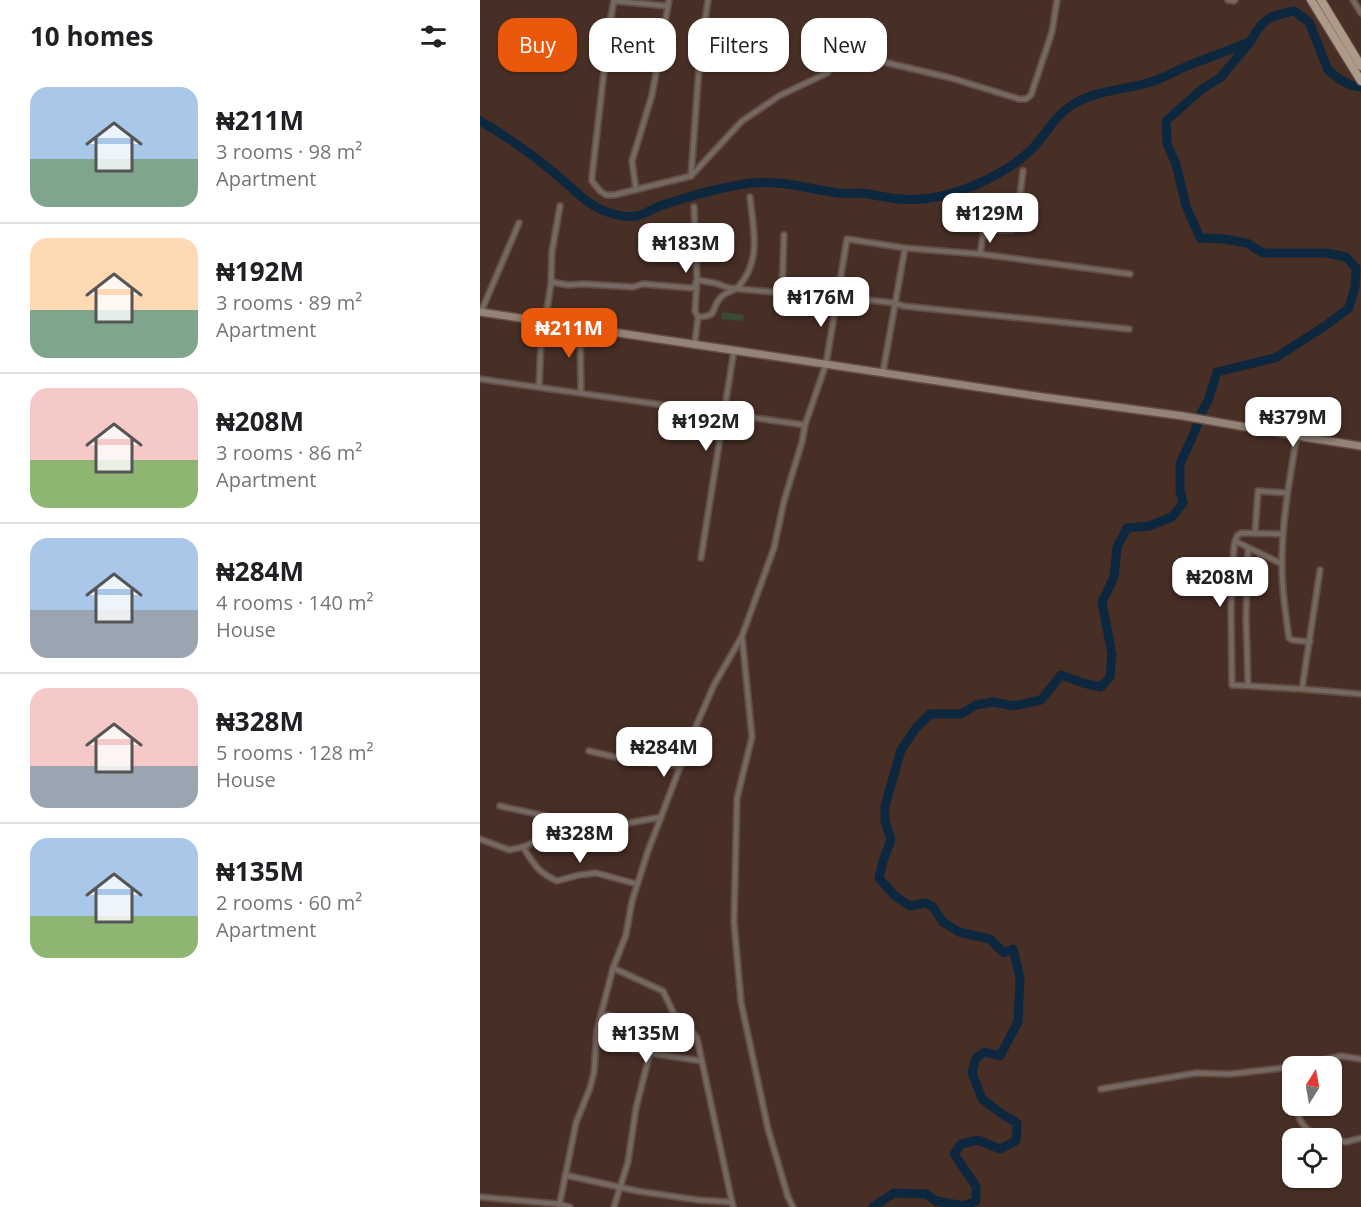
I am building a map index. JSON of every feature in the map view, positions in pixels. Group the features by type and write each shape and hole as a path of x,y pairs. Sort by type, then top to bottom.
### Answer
{"main road":[{"path":"1311,0 1356,64"},
{"path":"1321,0 1356,64 1361,81"}],"street":[{"path":"691,176 700,54 708,0"},
{"path":"636,190 632,160 652,95 668,3 614,1 592,177 595,186 606,195 614,195 636,190 691,176 742,121 780,96 827,73 843,52 1026,99 1031,94 1053,32 1057,0"},
{"path":"1228,0 1235,0"},
{"path":"1353,0 1361,13"},
{"path":"980,254 984,230 1011,230 1016,226 1023,171"},
{"path":"698,317 708,316 714,311 718,300 726,292 736,289 748,274 753,261 754,238 750,197"},
{"path":"539,386 542,321 547,309 552,251 560,206"},
{"path":"694,207 698,280 695,303 698,317 695,341"},
{"path":"519,223 480,312 1183,416 1361,446"},
{"path":"782,291 784,235"},
{"path":"559,1205 576,1123 594,1072 597,1030 613,968 626,935 637,884 714,685 742,636 774,548 805,425 826,364 847,239 905,248 980,254 1130,274"},
{"path":"883,372 905,248"},
{"path":"698,280 736,289 838,296 903,306 1129,328"},
{"path":"551,282 568,285 633,287 643,284 691,288 698,280"},
{"path":"580,327 581,392"},
{"path":"700,558 734,350"},
{"path":"480,379 805,425"},
{"path":"1297,436 1287,493 1283,534 1283,594 1289,638 1310,642"},
{"path":"1255,533 1258,491 1287,493"},
{"path":"1283,534 1239,533 1235,541 1231,607 1232,684 1361,694"},
{"path":"1235,541 1282,564"},
{"path":"1248,549 1246,617 1248,685"},
{"path":"1302,689 1320,570"},
{"path":"742,636 752,737 737,798 734,922 741,1002 768,1129 793,1207"},
{"path":"589,751 628,760 681,766"},
{"path":"500,806 595,828"},
{"path":"480,839 509,850 523,847 557,832 661,817"},
{"path":"523,847 537,868 546,876 557,881 596,873 637,884"},
{"path":"565,1175 620,1188 732,1205 697,1038 684,1020 675,1014 663,991 613,968"},
{"path":"601,1014 655,1026 656,1029 636,1108 627,1162 614,1207"},
{"path":"596,1040 650,1053 701,1061"},
{"path":"1342,1056 1361,1059"},
{"path":"1101,1089 1196,1073 1230,1074 1282,1068"},
{"path":"1342,1141 1361,1138"},
{"path":"480,1197 570,1207"}],"green space":[{"path":"722,312 744,315 743,321 721,319"}],"waterway":[{"path":"480,121 530,154 589,203 613,214 635,216 694,195 763,182 838,193 865,193 911,200 928,199 961,190 1000,173 1023,157 1037,144 1058,117 1078,102 1088,97 1154,81 1250,42 1267,20 1294,11 1309,22 1328,70 1350,85 1361,87"},
{"path":"873,1207 894,1193 926,1194 936,1201 964,1206 976,1201 976,1186 954,1154 961,1144 978,1140 1000,1149 1016,1141 1017,1123 982,1099 972,1073 976,1058 985,1052 1000,1056 1018,1022 1020,978 1013,949 1004,953 990,939 959,932 943,922 933,907 926,903 910,906 895,896 879,878 891,840 885,821 885,806 901,750 916,728 930,714 961,714 976,705 993,702 1013,706 1041,700 1061,675 1101,687 1110,677 1112,654 1102,602 1114,577 1117,547 1127,528 1149,526 1172,517 1183,503 1180,490 1180,464 1208,401 1217,372 1275,358 1349,308 1355,287 1356,268 1346,257 1327,253 1263,253 1247,243 1200,238 1186,206 1176,164 1167,144 1166,121 1202,89 1220,78 1250,42"}]}
